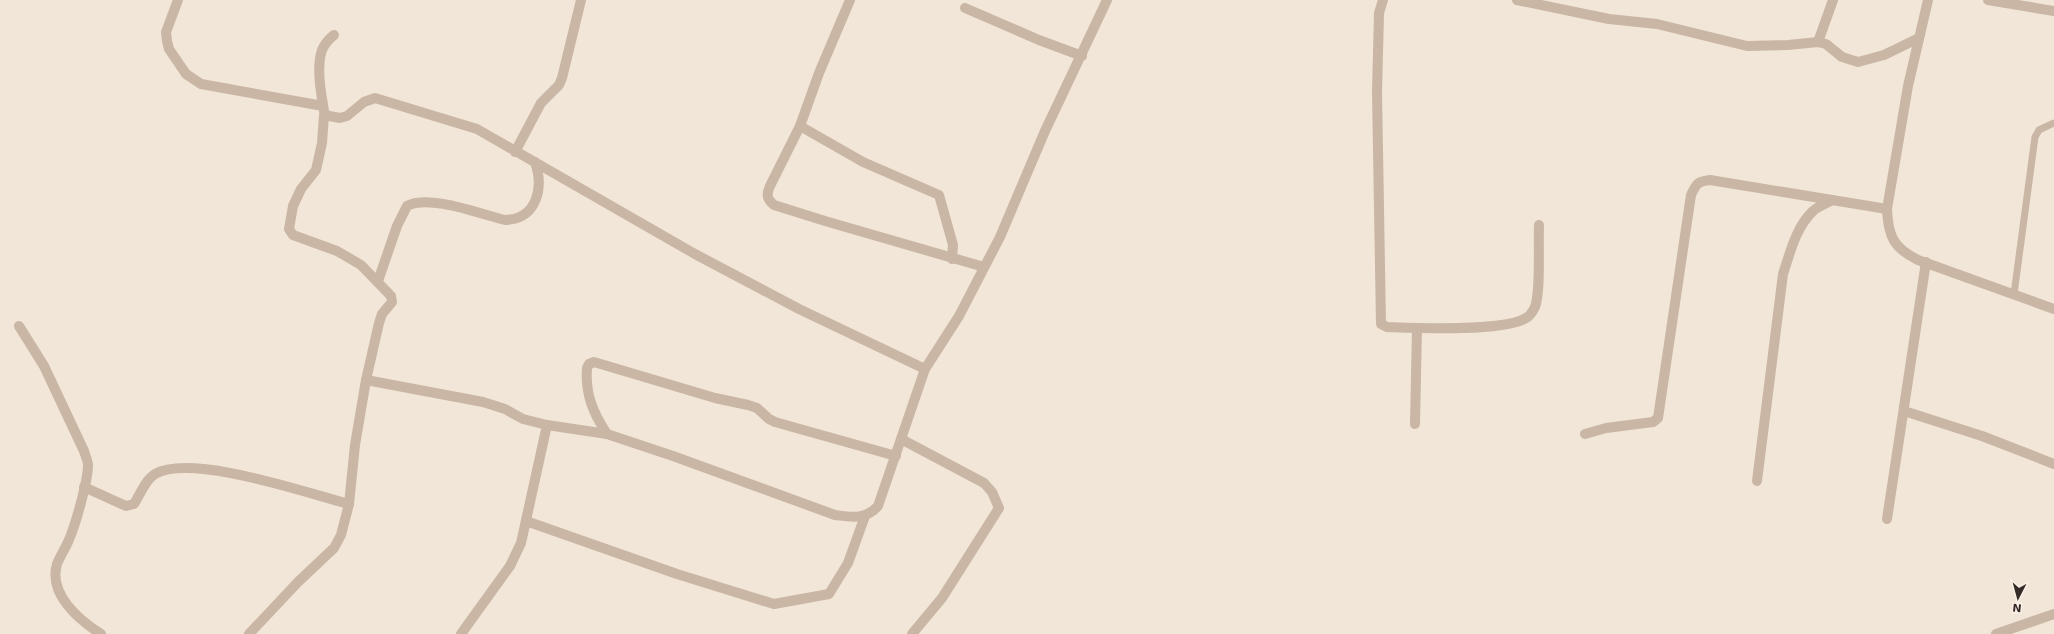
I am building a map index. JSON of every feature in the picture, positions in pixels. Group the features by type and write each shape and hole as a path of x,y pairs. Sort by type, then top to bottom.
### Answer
{"street":[{"path":"178,0 170,17 166,37 169,49 186,74 201,84 324,110 340,118 347,116 364,102 375,98 477,128 516,152 695,254 799,309 925,369"},
{"path":"516,152 538,107 559,85 562,78 581,0"},
{"path":"850,0 819,73 800,126 768,191 767,197 769,201 774,205 825,222 984,267"},
{"path":"366,380 483,402 505,409 524,419 547,425 607,434 673,456 835,515 857,518 874,512 878,506 896,456 925,369 959,316 1000,237 1045,131 1082,56 1107,0"},
{"path":"1383,0 1379,13 1377,92 1380,197 1380,321 1387,327 1417,328 1502,325 1525,318 1531,313 1537,300 1539,225"},
{"path":"1518,0 1609,19 1657,24 1747,46 1788,45 1818,42 1826,44 1842,57 1858,62 1884,55 1919,38"},
{"path":"1818,42 1833,0"},
{"path":"1928,0 1908,86 1887,209 1888,228 1892,239 1907,255 2054,308"},
{"path":"1988,0 2054,11"},
{"path":"966,8 1039,40 1082,56"},
{"path":"249,634 298,582 334,548 340,535 349,504 355,445 366,380 382,314 392,302 390,293 361,265 337,251 293,235 288,229 293,206 301,189 316,170 322,143 324,110 320,63 322,51 326,43 334,34"},
{"path":"800,126 863,162 939,196 954,245 952,259"},
{"path":"378,281 397,226 407,206 420,202 435,201 504,220 514,220 528,212 537,196 539,173 535,162"},
{"path":"1585,434 1606,428 1653,422 1658,418 1691,195 1696,184 1701,181 1710,180 1887,209"},
{"path":"1757,480 1783,274 1793,244 1803,223 1813,210 1832,200"},
{"path":"1887,519 1926,262"},
{"path":"19,326 44,366 84,451 88,465 84,487 69,541 58,563 56,575 58,588 68,606 85,624 101,634"},
{"path":"1415,424 1417,328"},
{"path":"607,434 595,416 589,400 587,368 589,364 594,362 715,398 748,405 757,408 769,420 896,456"},
{"path":"1904,411 1982,436 2054,464"},
{"path":"461,634 510,566 521,543 547,425"},
{"path":"902,439 984,483 992,492 999,508 942,598 912,634"},
{"path":"84,487 126,506 130,506 142,491 148,480 160,472 170,469 208,468 349,504"},
{"path":"526,521 677,574 774,604 829,594 848,563 865,516"},
{"path":"1996,634 2054,614"}],"lane":[{"path":"2014,294 2035,137 2039,130 2054,123"}]}
